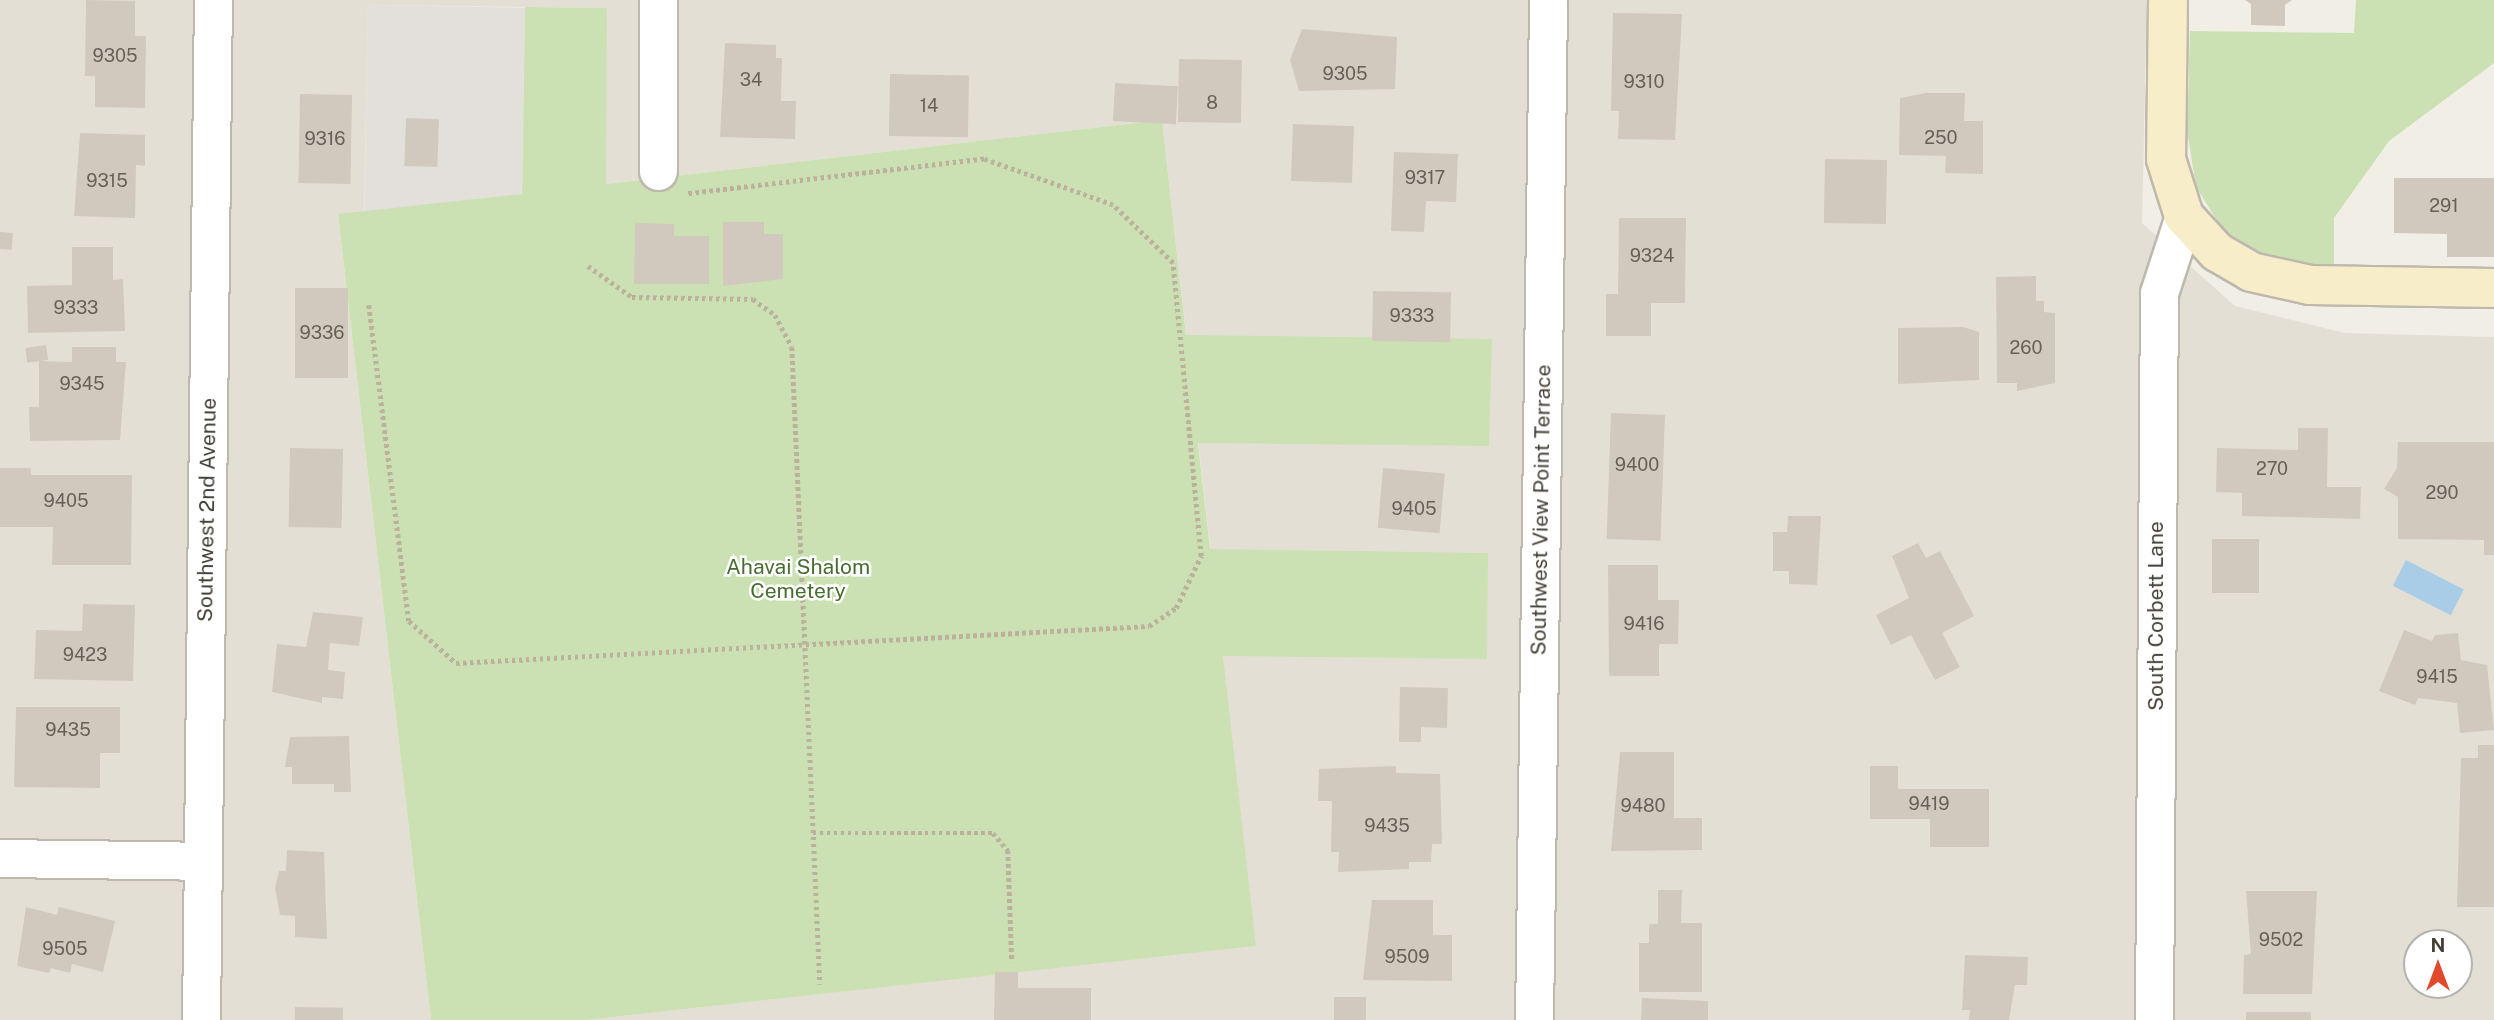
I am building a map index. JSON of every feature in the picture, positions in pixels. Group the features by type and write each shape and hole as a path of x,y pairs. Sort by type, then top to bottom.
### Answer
{"street":[{"name":"Southwest 2nd Avenue","path":"201,1020 213,0"},
{"path":"658,0 671,183"},
{"name":"Southwest View Point Terrace","path":"1534,1020 1548,0"},
{"path":"2168,0 2166,159 2185,216 2217,252 2268,278 2310,285 2494,288"},
{"name":"South Corbett Lane","path":"2154,1020 2159,293 2185,216"},
{"path":"0,858 203,861"}],"path":[{"path":"369,305 409,621 430,646 456,663 1149,626 1176,608 1201,556 1172,263 1113,205 984,159 671,183"},
{"path":"588,266 632,297 753,299 775,315 792,347 820,984"},
{"path":"813,833 993,833 1008,850 1012,962"}],"shaded area":[{"path":"0,0 2147,0 2142,223 2235,306 2345,333 2494,337 2494,1020 586,1020 1255,945 1162,120 605,184 607,8 368,5 364,212 338,215 431,1020 0,1020"},
{"path":"368,5 525,8 521,215 364,212"}],"green space":[{"path":"2356,0 2494,0 2494,63 2389,141 2334,218 2334,270 2269,260 2225,233 2196,187 2187,130 2190,31 2354,33"},
{"name":"Ahavai Shalom Cemetery","path":"525,7 607,8 606,184 1162,120 1186,335 1492,339 1489,446 1198,443 1210,549 1488,553 1487,659 1223,656 1256,946 586,1020 431,1020 338,214 522,194"}],"water":[{"path":"2406,560 2464,590 2451,615 2393,586"}],"building":[{"path":"86,0 135,1 135,36 146,36 145,108 95,107 95,76 85,76"},
{"path":"2245,0 2292,0 2285,5 2285,26 2251,25 2251,4"},
{"path":"1613,13 1682,14 1675,140 1618,139 1619,111 1611,111"},
{"path":"1302,29 1397,37 1395,89 1299,91 1290,60"},
{"path":"725,43 776,45 776,58 782,58 781,101 796,101 795,139 720,137"},
{"path":"1179,59 1242,60 1241,123 1178,122"},
{"path":"890,74 969,75 968,137 889,136"},
{"path":"1115,83 1178,86 1176,124 1113,121"},
{"path":"1926,93 1965,93 1964,121 1983,121 1983,174 1945,173 1946,156 1899,155 1900,98"},
{"path":"300,94 352,95 350,184 298,183"},
{"path":"406,118 439,119 437,167 404,166"},
{"path":"1293,124 1354,126 1352,183 1291,181"},
{"path":"80,133 145,135 145,166 136,165 135,218 74,216"},
{"path":"1394,152 1458,154 1456,202 1426,201 1424,232 1391,231"},
{"path":"1825,159 1887,160 1886,224 1824,223"},
{"path":"2394,178 2494,178 2494,257 2447,257 2447,234 2394,233"},
{"path":"1619,218 1686,218 1685,303 1651,303 1651,336 1606,336 1606,294 1618,294"},
{"path":"723,222 764,222 764,234 783,234 783,279 723,286"},
{"path":"635,223 674,224 674,236 709,236 709,284 634,284"},
{"path":"0,232 13,233 12,250 0,249"},
{"path":"72,247 113,247 113,280 123,279 125,331 28,333 27,286 72,285"},
{"path":"2036,276 2036,301 2044,301 2044,312 2055,313 2055,383 2017,391 2017,383 1997,383 1996,277"},
{"path":"295,288 348,288 348,378 295,378"},
{"path":"1373,291 1451,292 1450,342 1372,341"},
{"path":"1963,327 1979,332 1979,380 1898,384 1898,328"},
{"path":"46,345 48,360 27,363 25,348"},
{"path":"72,347 116,347 116,362 126,362 120,440 30,441 29,407 39,407 39,361 72,362"},
{"path":"1611,413 1665,415 1661,541 1607,539"},
{"path":"2298,428 2328,428 2327,487 2361,487 2360,519 2242,516 2242,493 2216,492 2217,448 2298,450"},
{"path":"2398,442 2494,442 2494,555 2484,555 2484,540 2398,539 2398,497 2384,489 2397,468"},
{"path":"290,448 343,449 342,528 289,527"},
{"path":"0,468 31,468 31,475 132,475 131,565 52,565 53,527 0,527"},
{"path":"1383,468 1445,473 1440,533 1378,528"},
{"path":"1788,516 1821,516 1817,585 1789,584 1789,571 1773,571 1773,532 1787,532"},
{"path":"2212,539 2259,539 2259,593 2212,593"},
{"path":"1918,543 1926,558 1940,551 1974,616 1942,633 1960,667 1935,680 1911,635 1891,645 1876,615 1909,598 1892,556"},
{"path":"1608,565 1658,565 1658,600 1679,600 1678,644 1659,644 1659,676 1609,676"},
{"path":"83,604 135,605 133,681 34,679 36,630 82,631"},
{"path":"313,612 363,617 359,646 330,643 328,670 345,672 343,699 322,697 322,703 272,692 277,644 306,647"},
{"path":"2404,630 2432,641 2435,635 2458,633 2461,660 2487,665 2494,730 2460,733 2457,703 2418,698 2415,705 2379,691"},
{"path":"1400,687 1448,688 1447,728 1421,727 1421,742 1399,742"},
{"path":"16,707 120,707 120,753 100,753 100,788 14,787"},
{"path":"349,736 351,792 334,792 334,784 292,784 292,767 285,767 290,737"},
{"path":"2478,745 2494,745 2494,907 2457,907 2461,758 2478,758"},
{"path":"1620,752 1674,752 1674,818 1702,818 1702,850 1611,851"},
{"path":"1396,766 1396,773 1440,774 1442,844 1432,844 1431,862 1409,862 1409,869 1338,872 1339,852 1331,852 1332,801 1318,801 1319,769"},
{"path":"1870,766 1898,766 1898,789 1989,789 1989,847 1930,847 1930,819 1870,819"},
{"path":"287,850 324,852 327,939 295,937 295,916 280,915 275,888 279,871 286,871"},
{"path":"1658,890 1682,890 1681,923 1702,923 1702,992 1639,992 1639,943 1649,943 1649,924 1658,924"},
{"path":"2246,891 2317,891 2312,994 2243,994 2244,955 2251,954"},
{"path":"1372,900 1433,900 1433,935 1452,935 1452,981 1363,980"},
{"path":"26,907 57,915 59,907 115,921 103,972 72,964 70,973 51,968 49,973 17,966"},
{"path":"1965,955 2028,957 2027,985 2015,985 2009,1020 1969,1020 1970,1010 1962,1010"},
{"path":"995,972 1018,972 1018,988 1091,988 1091,1020 994,1020"},
{"path":"1334,997 1366,997 1366,1020 1334,1020"},
{"path":"1642,998 1708,1001 1708,1020 1641,1020"},
{"path":"295,1007 343,1008 343,1020 295,1020"},
{"path":"2246,1012 2311,1012 2311,1020 2246,1020"}]}
